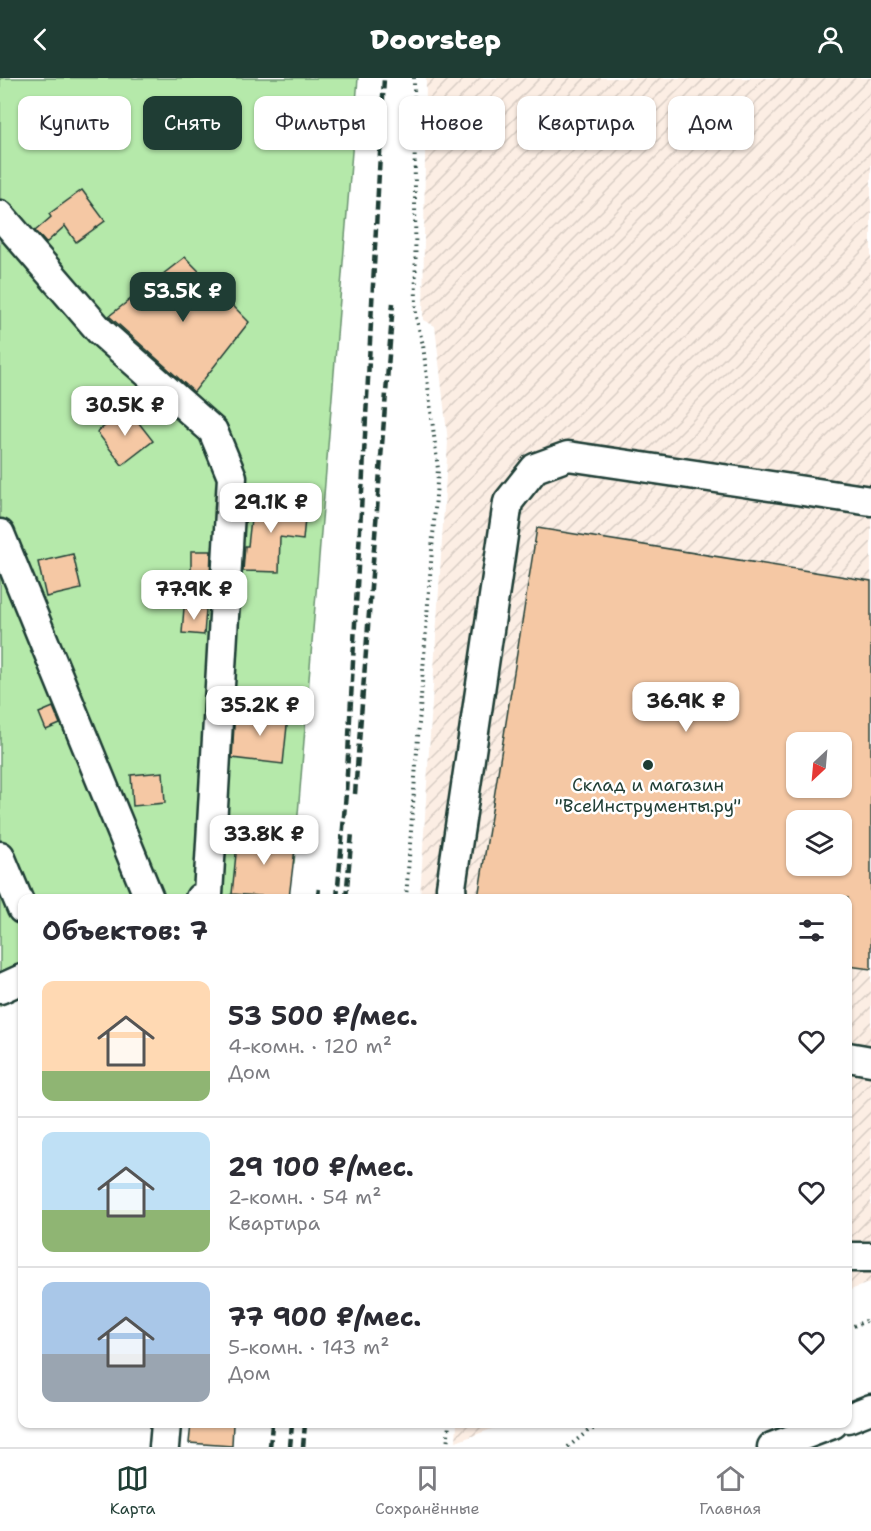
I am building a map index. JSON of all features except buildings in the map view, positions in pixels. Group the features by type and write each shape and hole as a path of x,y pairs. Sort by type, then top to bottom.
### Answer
{"lane":[{"path":"0,215 100,331 213,431 232,477 208,894"},
{"path":"452,894 508,502 535,468 568,456 871,501"},
{"path":"0,534 147,894"},
{"path":"0,856 18,899"},
{"path":"0,989 18,981"},
{"path":"852,1058 871,1061"},
{"path":"852,1257 871,1257"},
{"path":"852,1416 871,1409"},
{"path":"164,1447 166,1428"},
{"path":"772,1447 822,1428"}],"path":[{"path":"406,894 438,469 423,345 416,317 414,78"},
{"path":"852,1326 871,1319"},
{"path":"447,1447 449,1428"},
{"path":"568,1447 588,1431 596,1428"}],"shaded area":[{"path":"426,78 871,78 871,1282 852,1289 852,894 420,894 448,442 435,326 423,320 425,150 505,150 505,96 426,96"},
{"path":"457,1428 494,1428 456,1442"}],"green space":[{"path":"0,78 358,78 357,96 254,96 254,150 352,150 294,863 231,894 18,894 18,998 0,1006"}],"railway":[{"path":"337,894 346,793 384,78"},
{"path":"355,794 393,303"},
{"path":"346,894 352,833"},
{"path":"318,894 319,887"},
{"path":"270,1447 272,1428"},
{"path":"290,1447 292,1428"},
{"path":"303,1447 305,1428"}],"place":[{"name":"Склад и магазин \"ВсеИнструменты.ру\"","path":"648,765"}]}
